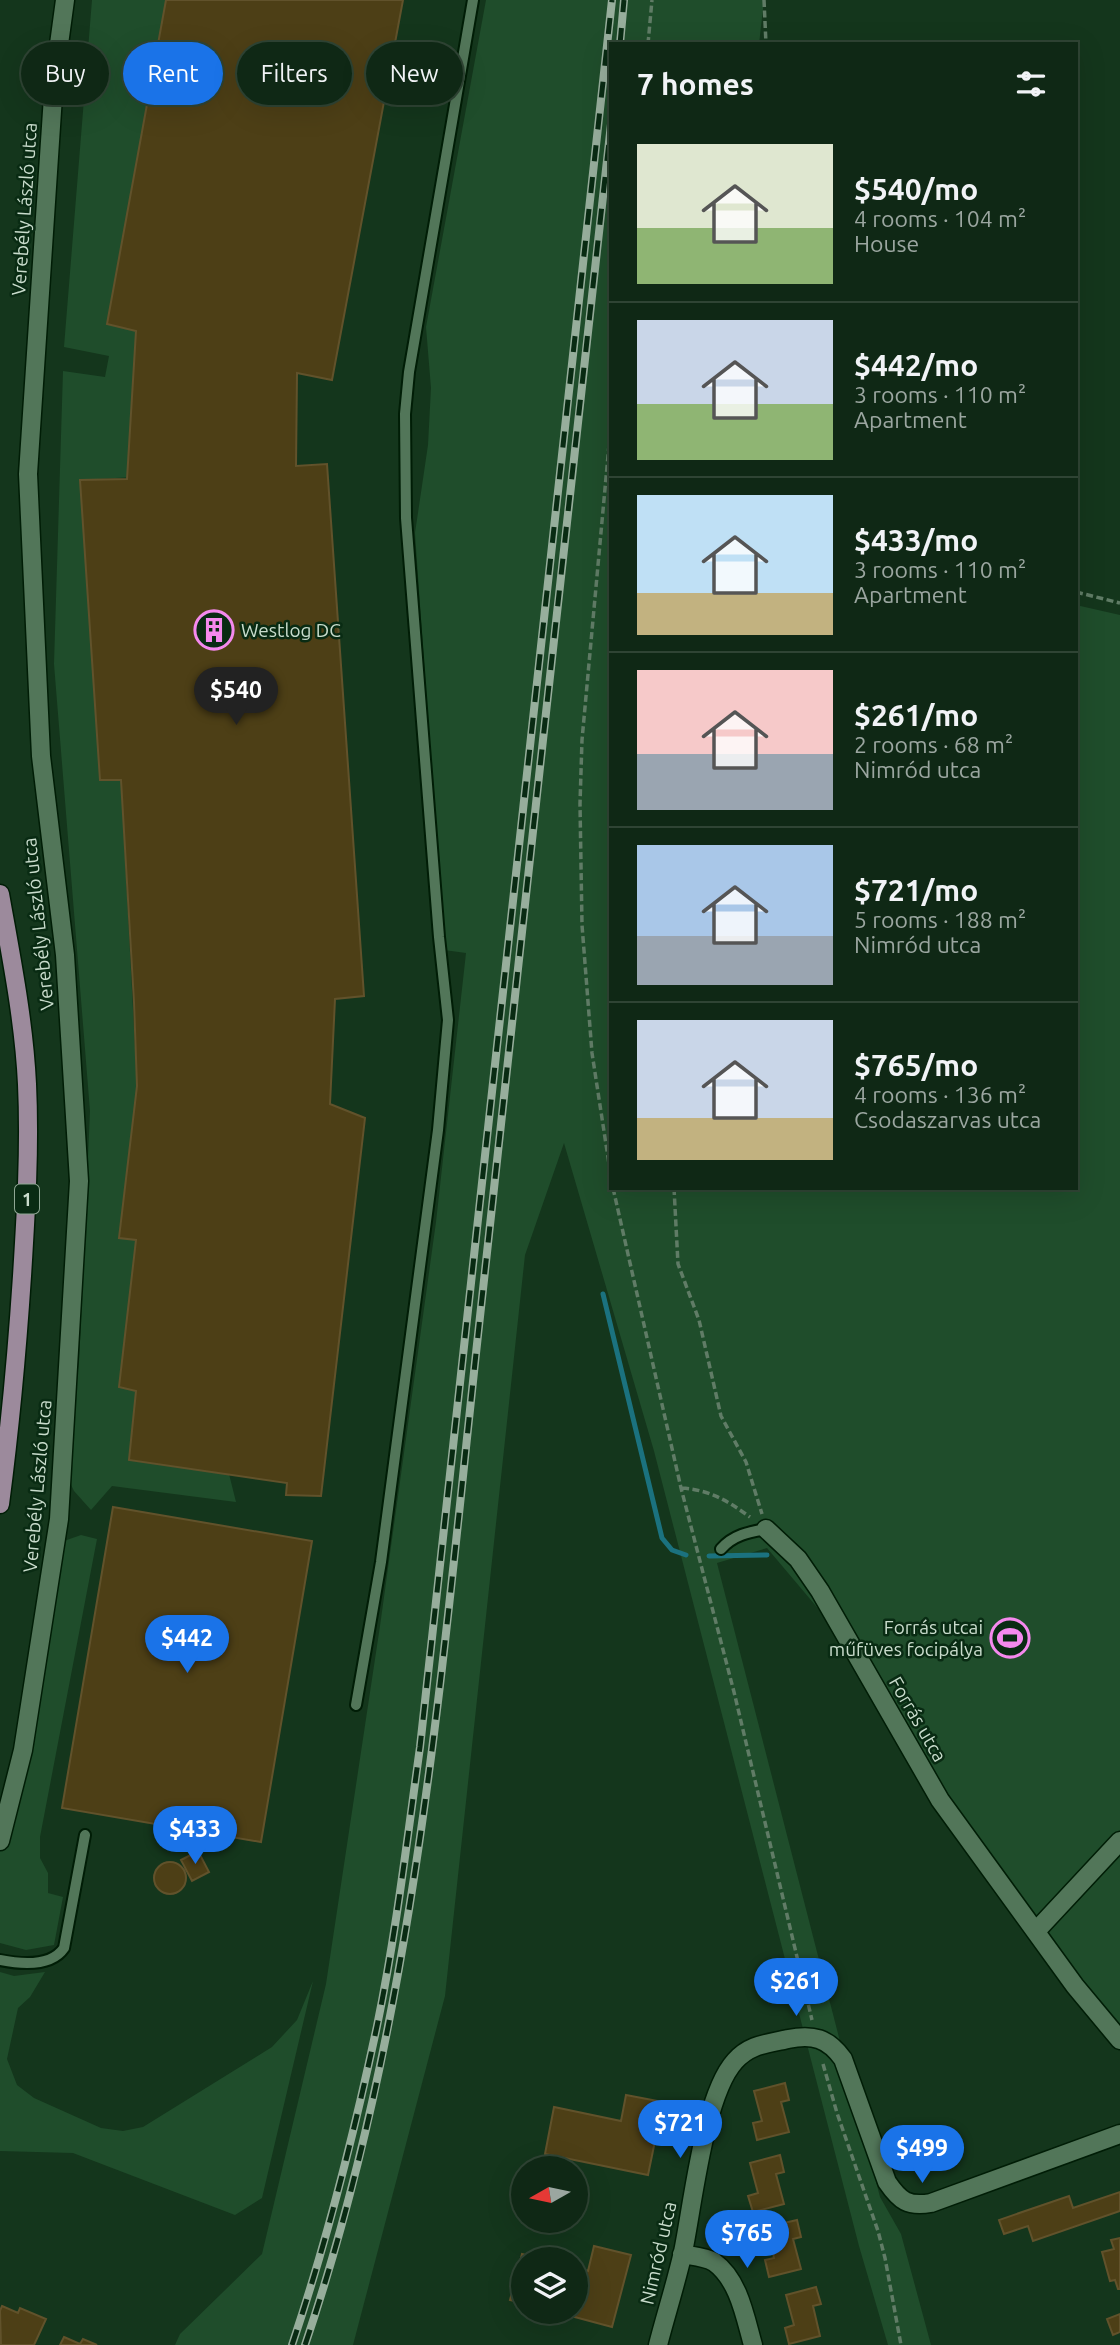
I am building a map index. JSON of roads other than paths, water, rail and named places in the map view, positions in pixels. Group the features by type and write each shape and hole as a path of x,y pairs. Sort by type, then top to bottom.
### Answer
{"main road":[{"name":"1","path":"0,894 12,960 25,1068 29,1135 28,1187 13,1401 0,1504"}],"street":[{"name":"Verebély László utca","path":"0,1840 23,1750 59,1519 79,1181 65,955 41,756 28,474 54,81 65,0"},
{"name":"Forrás utca","path":"766,1529 799,1559 813,1580 940,1800 1037,1930 1075,1986 1120,2040"},
{"path":"1037,1930 1120,1841"},
{"name":"Nimród utca","path":"657,2345 682,2254 703,2144 721,2081 735,2061 752,2046 796,2038 816,2038 832,2044 843,2059 887,2182 898,2198 917,2206 1120,2134"},
{"path":"682,2254 712,2260 727,2275 739,2298 753,2345"}],"lane":[{"path":"356,1705 381,1562 438,1130 447,1020 405,518 405,414 409,372 473,0"},
{"path":"721,1549 727,1541 745,1532 766,1529"},
{"path":"0,1960 16,1963 36,1962 60,1954 64,1948 85,1835"}],"waterway":[{"path":"603,1294 662,1538 672,1550 686,1555"},
{"path":"709,1556 767,1555"}],"railway":[{"path":"292,2345 349,2147 377,2026 401,1887 420,1747 612,0"},
{"path":"620,42 624,0"},
{"path":"305,2345 342,2222 373,2098 419,1845 451,1590 609,142"}],"place":[{"name":"Westlog DC","path":"214,630"},
{"name":"Forrás utcai műfüves focipálya","path":"1010,1638"}]}
